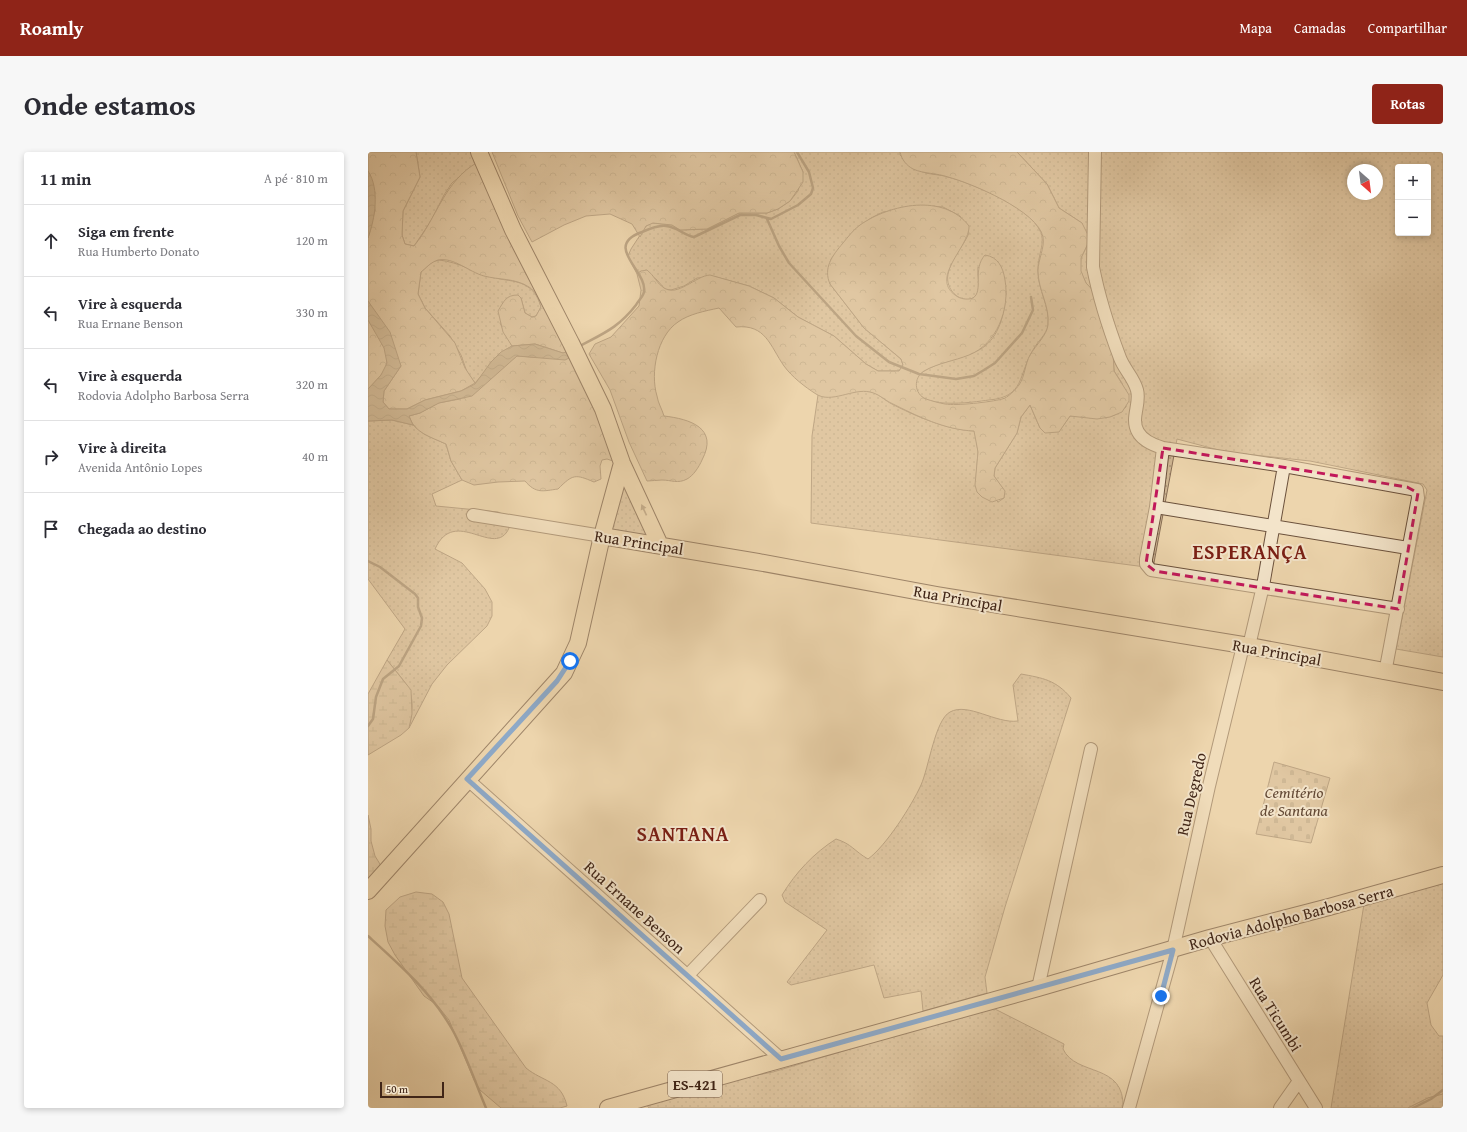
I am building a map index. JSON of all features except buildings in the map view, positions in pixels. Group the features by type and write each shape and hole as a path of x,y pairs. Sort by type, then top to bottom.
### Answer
{"main road":[{"path":"479,152 513,230 580,361 609,424 622,463 660,545"},
{"path":"368,891 467,779 557,681 570,661 578,644 602,536 622,463"},
{"name":"Rua Principal","path":"602,536 937,595 1246,646 1385,673 1443,682"},
{"name":"Rodovia Adolpho Barbosa Serra","path":"608,1108 1173,950 1210,938 1329,907 1443,874"}],"street":[{"path":"1095,152 1093,252 1096,282 1120,359 1137,389 1138,400 1135,419 1136,427 1142,438 1163,448 1284,466 1397,487 1415,488 1418,493 1398,609 1385,673"},
{"path":"1163,448 1156,507 1146,559 1149,568 1155,571 1263,586 1398,609"},
{"name":"Rua Degredo","path":"1129,1108 1173,950 1209,786 1263,586 1284,466"},
{"path":"1156,507 1408,548"},
{"name":"Rua Principal","path":"473,515 602,536"},
{"path":"1038,988 1091,749"},
{"name":"Rua Ernane Benson","path":"467,779 781,1059"},
{"path":"688,975 760,900"},
{"name":"Rua Ticumbi","path":"1210,938 1316,1108"},
{"path":"1280,1108 1299,1081"}],"highlighted area":[{"path":"1163,448 1407,487 1418,493 1398,609 1155,571 1146,564"}],"green space":[{"path":"368,152 416,152 420,177 403,211 402,235 405,244 414,246 457,179 466,170 478,162 578,348 563,353 535,344 512,346 503,332 498,311 508,297 518,295 521,298 525,313 532,317 536,316 541,307 534,291 518,282 484,276 456,263 438,260 421,272 418,294 425,308 455,343 465,368 475,383 461,391 425,400 407,409 389,409 383,402 384,391 401,366 368,301 368,238 375,210 373,189 368,171"},
{"path":"416,152 474,152 478,162 452,183 431,221 414,246 405,244 402,235 403,211 420,177"},
{"path":"492,152 794,152 803,172 803,182 790,201 778,209 767,213 739,213 707,229 680,230 672,225 653,223 646,226 640,237 632,224 610,214 586,216 564,225 532,242 518,216"},
{"path":"794,152 900,152 900,155 922,172 945,176 980,188 1015,206 1031,219 1041,232 1042,238 1038,272 1046,305 1048,325 1046,332 1028,359 1019,383 1015,389 1001,398 958,403 934,402 924,398 917,392 915,383 918,376 925,371 934,366 978,351 985,346 995,335 1005,306 1006,291 978,267 979,289 975,297 964,299 959,297 950,288 948,274 950,268 954,258 969,233 960,216 943,207 926,206 883,212 871,218 854,231 831,259 830,284 864,328 901,359 903,365 899,371 878,371 866,364 834,336 798,317 774,298 749,286 716,277 697,278 684,286 671,290 665,289 656,279 641,271 637,274 628,256 646,226 652,223 672,225 680,230 707,229 739,213 767,213 778,209 790,201 798,191 803,172"},
{"path":"900,152 1017,152 1047,184 1059,208 1082,223 1090,239 1081,258 1081,271 1086,283 1100,298 1113,352 1114,371 1129,395 1129,401 1122,412 1110,417 1097,419 1070,416 1059,432 1045,433 1040,428 1030,405 1021,417 1017,433 995,468 994,476 1005,491 1004,498 992,502 982,497 977,492 975,485 978,452 974,431 952,428 931,422 870,392 863,391 835,397 822,397 799,382 787,370 771,344 761,333 746,327 736,327 719,308 687,317 671,328 660,346 655,366 655,387 658,401 664,416 674,417 699,427 707,440 706,449 702,460 694,474 684,480 678,482 662,480 647,481 629,442 610,390 589,354 595,344 611,337 639,306 641,290 637,274 641,271 647,270 652,274 657,282 669,290 681,288 704,276 710,275 749,286 774,298 798,317 834,336 866,364 878,371 899,371 903,365 901,359 864,328 830,284 828,278 828,267 832,257 855,229 872,218 901,207 916,205 946,209 958,216 969,226 968,234 948,272 947,281 950,290 960,298 973,298 978,290 978,273 981,261 985,255 990,256 997,260 1003,271 1006,291 1005,302 1003,314 999,324 987,343 979,350 969,355 924,371 918,378 916,386 917,390 922,397 926,399 945,404 957,404 1004,398 1012,393 1019,385 1023,378 1030,355 1043,336 1048,325 1047,311 1038,271 1043,237 1038,227 1017,208 972,185 948,177 913,169 908,166"},
{"path":"1017,152 1443,152 1443,657 1396,649 1427,490 1423,484 1310,461 1226,452 1177,439 1153,568 811,523 812,436 818,395 825,396 863,390 869,391 900,408 931,422 953,428 975,431 978,452 976,478 998,502 1004,498 1004,491 994,476 995,468 1017,433 1021,417 1030,405 1040,428 1063,426 1070,416 1107,417 1120,412 1126,407 1122,383 1114,371 1113,352 1100,298 1086,283 1080,271 1081,258 1087,246 1082,223 1059,208 1047,184"},
{"path":"439,260 454,263 489,276 524,285 535,293 541,307 536,316 532,317 525,313 521,298 518,295 500,323 512,346 496,358 475,383 467,372 461,355 450,336 425,308 418,294 421,272 432,262"},
{"path":"368,320 385,350 387,363 382,374 368,389"},
{"path":"580,353 618,459 613,461 607,459 602,460 600,466 601,479 594,482 574,477 567,480 558,489 544,491 536,490 525,481 474,485 462,480 451,461 446,444 424,434 411,422 409,416 420,413 438,403 460,399 517,356 533,357"},
{"path":"392,420 413,425 424,434 446,444 451,461 462,480 432,494 436,506 498,512 504,515 509,528 503,536 494,539 464,531 453,532 443,537 435,549 462,563 485,589 492,602 492,616 487,626 447,665 432,684 409,728 412,705 409,690 401,677 387,660 405,629 368,579 368,421"},
{"path":"622,479 650,538 607,531"},
{"path":"387,660 411,690 412,714 409,728 401,735 368,755 368,694"},
{"path":"1021,674 1049,681 1060,687 1071,698 1005,907 985,977 987,993 923,1011 921,991 884,998 874,965 791,985 787,982 827,930 785,902 782,895 793,879 813,857 836,839 846,843 868,859 875,853 898,825 917,793 924,777 936,734 945,717 950,712 965,710 1010,721 1018,721 1013,685"},
{"name":"Cemitério de Santana","path":"1274,762 1330,778 1311,843 1256,834"},
{"path":"368,815 371,829 371,841 375,856 383,869 368,885"},
{"path":"1443,880 1443,975 1427,1003 1431,1025 1439,1036 1443,1036 1443,1094 1428,1098 1408,1108 1331,1108 1364,904"},
{"path":"416,892 432,894 443,902 449,914 462,978 526,1068 532,1073 556,1086 564,1097 567,1106 560,1108 501,1108 480,1090 474,1080 449,1020 437,1005 424,996 395,955 388,942 385,926 386,910 400,897"},
{"path":"991,1007 1064,1044 1063,1049 1069,1058 1078,1064 1108,1076 1116,1083 1122,1093 1123,1108 649,1108 646,1104 721,1082 773,1072"},
{"path":"1443,1094 1443,1108 1408,1108 1428,1098"}],"water":[{"path":"368,171 374,186 375,204 373,222 368,238"},
{"path":"368,301 390,332 401,366 384,391 383,402 389,409 407,409 425,400 461,391 475,384 491,362 501,352 512,346 535,344 563,353 578,348 580,353 565,360 517,356 472,396 439,403 420,413 409,416 413,425 392,420 368,421 368,389 381,375 387,363 384,348 368,320"}],"waterway":[{"path":"580,346 617,325 642,297 644,292 643,284 626,252 626,244 631,238 642,232 663,226 674,228 694,237 740,215 756,215 771,219 798,205 811,194 813,188 809,172 797,152"},
{"path":"767,219 779,246 789,263 856,336 889,362 919,374 956,379 974,376 995,363 1022,333 1033,310 1031,297"},
{"path":"368,561 380,567 415,594 418,598 418,607 422,618 421,626 399,666 383,679 376,697 373,719 368,726"},
{"path":"368,936 414,979 444,1016 462,1048 486,1108"},
{"path":"1413,1108 1431,1099 1443,1090"}],"district":[{"name":"ESPERANÇA","path":"1250,551"},
{"name":"SANTANA","path":"683,833"}],"route":[{"path":"570,661 557,681 467,779 781,1059 1173,950 1161,996"}]}
